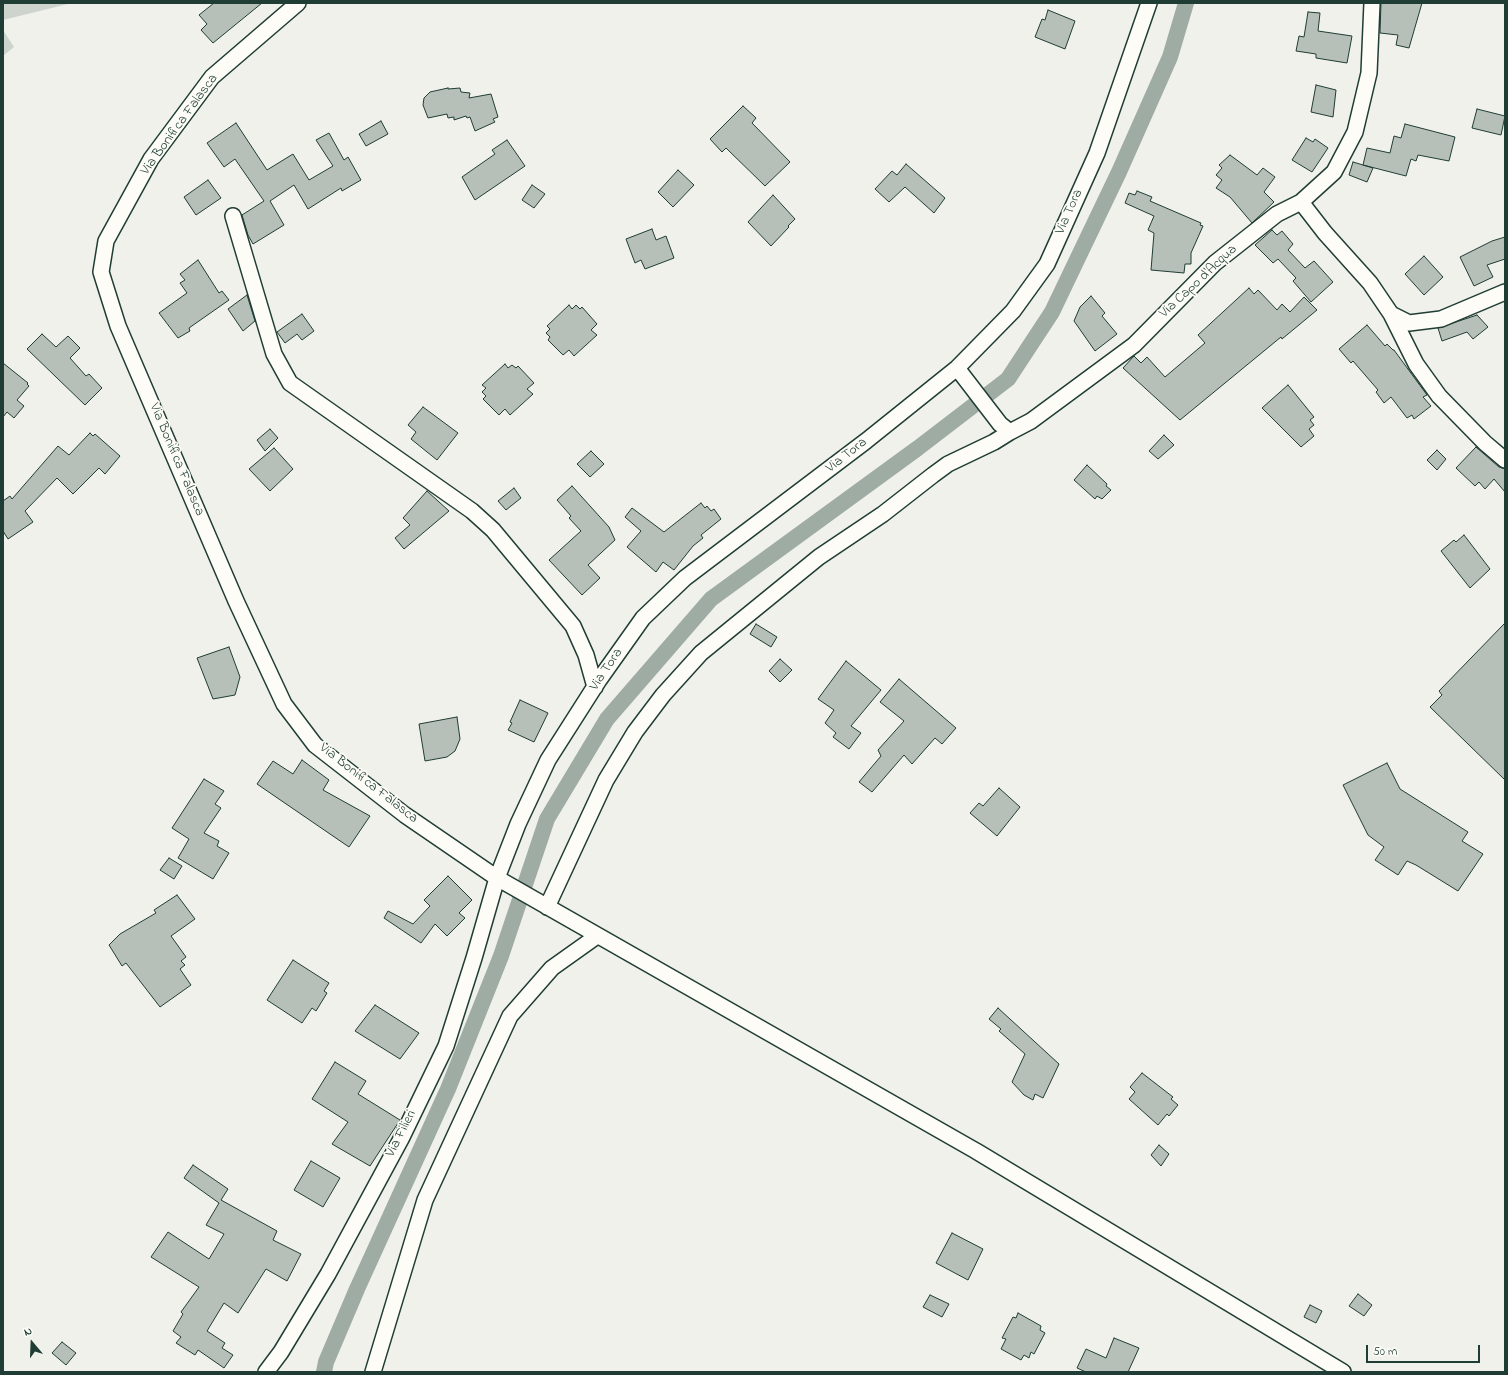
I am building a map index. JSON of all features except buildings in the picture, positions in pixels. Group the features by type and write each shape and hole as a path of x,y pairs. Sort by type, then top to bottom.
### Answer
{"street":[{"name":"Via Bonifica Falasca","path":"298,3 212,78 151,159 106,241 100,272 118,326 236,601 284,704 315,744 405,815 503,881 976,1151 1343,1372"},
{"name":"Via Tora","path":"503,881 518,824 548,760 596,686 643,618 685,578 959,371 1013,311 1047,264 1097,153 1149,3"},
{"name":"Via Capo d'Acqua","path":"543,904 606,780 635,732 663,694 701,652 819,557 884,514 948,464 994,442 1005,428 1031,421 1134,345 1215,263 1277,214 1301,202 1334,172 1355,132 1369,73 1372,3"},
{"path":"1301,202 1325,233 1370,283 1391,314 1416,364 1439,396 1485,443 1505,460"},
{"path":"233,216 274,354 290,382 472,511 493,530 572,626 586,655 596,686"},
{"path":"1391,314 1410,323 1442,319 1505,292"},
{"path":"959,371 1005,428"},
{"name":"Via Filieri","path":"266,1372 281,1352 328,1274 397,1146 446,1046 474,958 503,881"},
{"path":"373,1372 425,1200 510,1016 552,968 597,936"},
{"path":"275,1372 281,1352"}],"shaded area":[{"path":"3,3 72,3 3,20"},
{"path":"3,30 14,47 3,56"}],"waterway":[{"path":"324,1372 326,1362 357,1289 448,1089 501,956 547,819 607,719 711,599 918,448 1008,379 1052,312 1119,172 1170,57 1186,3"}]}
